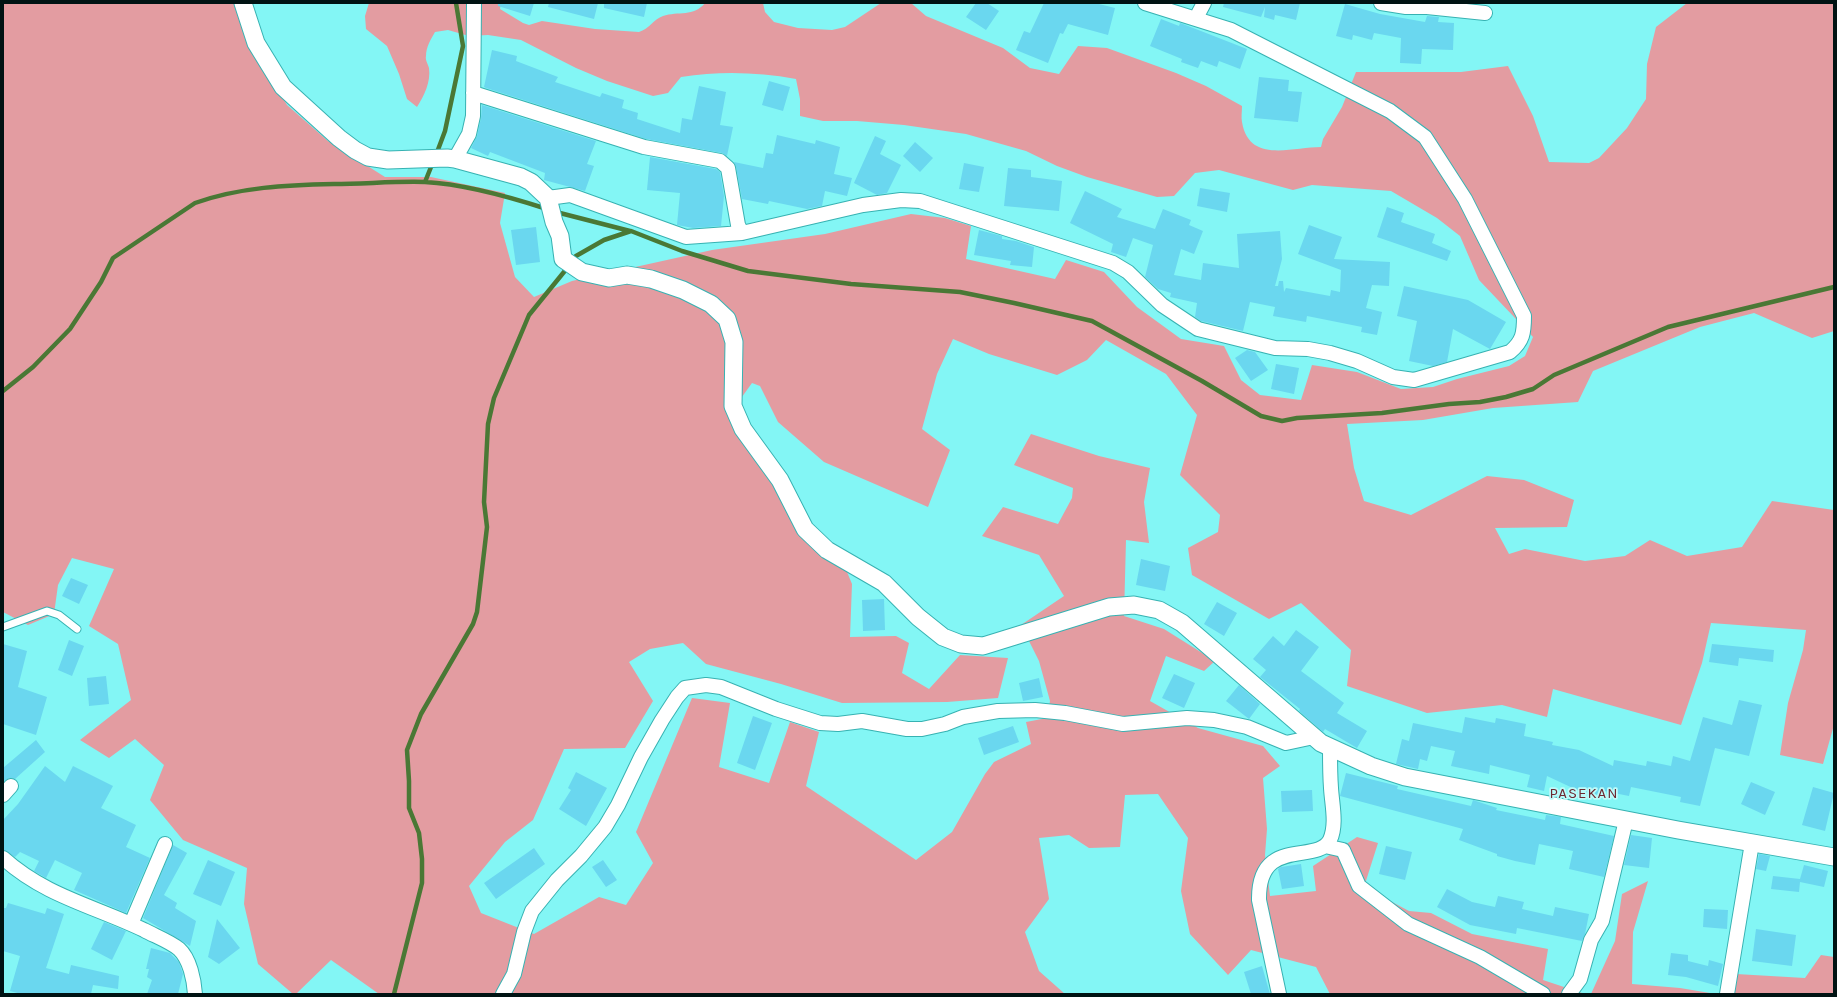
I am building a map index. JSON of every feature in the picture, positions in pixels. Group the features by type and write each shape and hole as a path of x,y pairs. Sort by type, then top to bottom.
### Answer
{"street":[{"path":"243,3 256,43 283,87 339,138 355,150 368,157 388,160 451,158 521,177 530,182 548,198 554,222 560,236 563,259 582,272 608,278 627,275 651,279 683,290 711,304 727,319 734,342 733,406 743,429 780,480 804,528 827,550 884,584 918,617 943,637 961,644 983,646 1109,607 1134,605 1159,610 1182,623 1314,737 1330,748 1371,766 1405,777 1626,820 1834,857"},
{"path":"451,158 469,134 473,116 472,93 474,3"},
{"path":"548,198 570,195 686,237 742,233 863,205 901,200 920,201 1112,263 1128,272 1162,305 1198,329 1275,348 1308,349 1330,353 1357,361 1393,377 1414,380 1510,352 1520,344 1524,328 1524,316 1465,199 1425,137 1390,111 1231,30 1145,3"},
{"path":"1196,18 1204,3"},
{"path":"1381,3 1406,7 1427,7 1485,13"},
{"path":"472,93 644,147 720,161 728,168 738,225 742,233"},
{"path":"503,994 514,974 524,932 532,911 557,880 581,856 605,827 658,726 677,697 685,688 706,685 721,687 776,709 820,723 838,724 862,721 907,729 922,729 970,716 998,711 1035,710 1065,713 1123,724 1188,718 1214,720 1247,727 1286,743 1314,737"},
{"path":"1279,994 1259,900 1262,878 1273,861 1283,856 1320,849 1329,842 1334,828 1330,748"},
{"path":"1569,994 1580,979 1591,940 1602,921 1626,820"},
{"path":"1727,994 1752,843"},
{"path":"132,924 165,844"},
{"path":"1325,846 1343,850 1359,886 1408,924 1480,957 1544,994"},
{"path":"3,858 19,872 48,890 132,924 180,949 189,964 195,994"}],"lane":[{"path":"3,627 47,611 59,615 77,629"}],"shaded area":[{"path":"3,3 236,3 251,43 287,105 328,141 385,177 431,177 505,193 500,223 515,277 534,297 572,281 712,250 825,234 911,214 945,218 971,226 966,259 1055,279 1066,260 1104,272 1137,307 1181,339 1224,346 1241,380 1260,395 1301,400 1312,365 1357,372 1401,389 1433,387 1457,379 1509,366 1525,356 1533,337 1479,280 1460,236 1437,218 1391,191 1312,185 1293,190 1219,170 1195,173 1174,196 1157,197 1087,177 1057,166 1026,151 966,134 904,125 857,121 823,121 800,116 800,99 796,79 738,73 696,75 681,77 668,93 653,96 607,81 576,68 521,40 488,35 469,36 448,30 435,32 429,43 426,58 429,68 428,84 417,107 407,99 399,74 387,46 366,29 365,16 369,3 501,3 500,9 529,25 542,21 595,29 639,32 646,29 657,19 663,16 691,12 701,7 705,3 763,3 765,12 774,22 798,28 832,30 845,27 881,3 911,3 926,16 1003,48 1030,68 1059,74 1078,46 1107,48 1176,73 1206,86 1242,106 1242,120 1246,135 1253,144 1262,148 1273,150 1321,147 1323,139 1342,107 1356,72 1461,72 1508,66 1533,116 1549,162 1589,163 1599,158 1627,128 1646,99 1647,64 1656,27 1687,3 1834,3 1834,331 1812,338 1754,313 1700,327 1593,371 1578,402 1493,408 1423,420 1347,424 1354,468 1364,501 1411,515 1487,476 1524,480 1574,500 1567,527 1495,528 1509,554 1525,549 1585,561 1625,556 1650,540 1687,556 1742,547 1772,501 1834,510 1834,725 1823,764 1780,755 1788,703 1803,650 1806,630 1711,623 1702,663 1681,725 1553,689 1547,717 1502,705 1427,713 1347,686 1351,650 1301,603 1269,619 1192,575 1188,548 1218,532 1220,515 1180,475 1197,415 1166,374 1106,340 1087,360 1057,375 989,354 953,339 937,374 922,429 950,450 928,507 824,462 778,422 760,386 752,383 739,401 772,481 804,540 845,567 852,584 850,637 896,636 909,643 902,673 929,689 960,655 1008,658 998,698 947,702 842,703 781,684 706,664 683,643 650,649 629,662 653,701 625,748 564,749 533,820 505,842 469,886 481,913 534,934 599,897 626,905 653,863 636,832 692,698 730,703 719,767 769,783 790,722 819,732 806,786 916,860 952,832 985,774 994,762 1031,744 1026,722 1047,718 1050,701 1039,661 1021,625 1064,596 1039,555 982,536 1003,507 1058,524 1072,498 1073,488 1014,465 1031,434 1099,456 1150,468 1144,502 1149,543 1126,540 1124,616 1164,629 1215,661 1204,671 1166,656 1150,701 1198,728 1263,746 1280,766 1263,778 1267,829 1265,855 1270,896 1316,891 1313,866 1357,837 1378,843 1364,887 1409,911 1431,913 1472,934 1548,949 1543,980 1585,994 1330,994 1316,967 1251,950 1228,975 1190,934 1181,891 1188,838 1158,794 1125,795 1120,847 1089,848 1069,835 1039,838 1049,899 1025,932 1039,971 1065,994 379,994 331,960 296,994 293,994 258,964 244,904 247,868 183,840 150,800 164,765 135,739 109,758 80,740 131,700 118,644 89,626 114,569 72,558 58,585 54,614 28,625 3,612"},
{"path":"1648,881 1633,932 1632,984 1680,988 1716,994 1591,994 1615,941 1622,894"},
{"path":"1821,955 1834,957 1834,994 1730,994 1736,974 1805,978"}],"building":[{"path":"498,3 534,3 530,16 498,6"},
{"path":"549,3 598,3 594,19 548,7"},
{"path":"604,3 647,3 644,17 604,8"},
{"path":"976,3 987,3 999,11 986,30 966,17"},
{"path":"1044,3 1095,3 1115,8 1108,35 1068,24 1063,34 1060,33 1048,63 1016,50 1024,31 1030,33"},
{"path":"1224,3 1300,3 1296,20 1275,15 1274,20 1264,17 1265,7 1261,17 1223,7"},
{"path":"1345,4 1380,14 1425,22 1427,16 1439,17 1438,22 1454,23 1453,50 1422,49 1421,64 1400,63 1401,38 1374,33 1372,40 1353,35 1352,40 1336,36"},
{"path":"1161,19 1179,26 1180,23 1183,24 1247,49 1240,69 1219,61 1217,67 1201,61 1198,68 1181,62 1182,59 1150,46"},
{"path":"492,50 517,56 516,61 558,77 555,82 600,97 602,93 624,100 622,108 638,113 637,119 680,133 682,118 692,120 699,86 726,92 720,125 733,127 727,156 722,153 646,139 486,88 484,87"},
{"path":"1259,77 1289,80 1288,91 1302,92 1298,122 1254,118"},
{"path":"769,81 790,87 783,111 762,105"},
{"path":"482,105 596,141 587,164 594,166 585,191 544,180 545,173 490,152 488,156 471,148 477,136"},
{"path":"777,135 815,144 816,140 840,147 834,174 852,178 847,196 825,191 822,206 807,209 769,201 768,204 742,199 734,162 763,168 766,153 773,154"},
{"path":"875,136 886,141 880,154 901,165 887,193 877,195 854,183"},
{"path":"915,142 933,158 920,172 903,156"},
{"path":"650,157 716,169 720,172 724,196 721,226 693,228 677,225 680,193 647,190"},
{"path":"964,163 984,167 979,192 959,189"},
{"path":"1008,168 1031,170 1031,177 1062,181 1059,211 1004,206"},
{"path":"1200,188 1230,193 1227,212 1197,206"},
{"path":"1085,191 1122,209 1117,217 1155,229 1163,209 1191,220 1189,225 1203,231 1194,254 1181,249 1174,275 1201,280 1203,263 1239,268 1237,234 1280,231 1282,259 1275,286 1278,286 1279,281 1283,281 1284,292 1286,288 1330,296 1331,290 1340,292 1341,270 1298,254 1309,225 1342,237 1334,259 1390,262 1389,286 1372,285 1366,308 1382,312 1377,335 1361,332 1362,327 1307,316 1306,322 1273,316 1275,307 1250,302 1243,331 1201,321 1195,317 1197,303 1170,297 1171,293 1158,289 1145,277 1153,245 1133,238 1126,257 1111,252 1113,244 1070,223"},
{"path":"1387,207 1404,213 1401,222 1435,234 1432,243 1451,251 1447,261 1377,237"},
{"path":"536,227 540,262 516,265 511,230"},
{"path":"979,230 1002,236 1002,239 1016,241 1034,247 1032,267 1010,265 1011,261 974,255"},
{"path":"1404,286 1468,300 1506,322 1490,349 1453,329 1447,362 1433,366 1409,361 1417,321 1397,316"},
{"path":"1247,350 1255,352 1268,370 1251,381 1235,358"},
{"path":"1276,364 1299,368 1294,394 1271,389"},
{"path":"1141,559 1170,566 1165,591 1136,585"},
{"path":"71,578 88,585 79,604 62,596"},
{"path":"884,599 885,630 863,631 862,600"},
{"path":"1217,602 1237,613 1224,636 1204,624"},
{"path":"1296,630 1319,647 1301,671 1344,703 1337,713 1367,731 1357,748 1325,729 1323,732 1299,711 1300,709 1260,677 1266,670 1253,659 1273,636 1284,646"},
{"path":"69,640 84,646 72,676 58,670"},
{"path":"3,644 27,651 18,687 47,697 36,735 3,724"},
{"path":"1712,644 1774,650 1773,662 1739,658 1738,666 1709,662"},
{"path":"1174,674 1195,683 1184,708 1162,698"},
{"path":"106,676 109,704 89,706 87,678"},
{"path":"1039,678 1043,697 1023,701 1019,683"},
{"path":"1239,685 1260,704 1249,719 1226,701"},
{"path":"1739,700 1762,705 1749,756 1715,748 1700,806 1680,802 1681,797 1631,787 1629,796 1604,791 1603,796 1579,791 1547,776 1544,791 1527,787 1530,775 1490,765 1489,774 1451,766 1455,751 1431,746 1427,761 1420,759 1418,769 1396,764 1402,739 1409,741 1413,723 1462,733 1465,717 1495,723 1496,718 1526,724 1524,736 1553,742 1552,745 1579,750 1613,766 1614,760 1646,766 1647,761 1671,766 1673,756 1690,761 1703,717 1732,725"},
{"path":"753,716 772,723 755,770 737,763"},
{"path":"1013,726 1019,742 984,755 978,738"},
{"path":"36,740 45,752 15,779 9,778 3,782 3,768"},
{"path":"45,766 65,782 73,766 113,786 101,808 136,825 126,847 150,858 126,913 74,890 82,873 55,860 46,878 34,871 39,861 20,852 15,857 3,850 3,820 18,804"},
{"path":"576,772 607,788 586,826 559,809 571,790 568,788"},
{"path":"1346,773 1398,786 1397,789 1471,806 1473,800 1497,808 1496,810 1545,820 1546,815 1561,817 1560,824 1614,836 1604,877 1569,869 1573,851 1539,844 1535,865 1515,861 1497,856 1497,854 1459,840 1463,829 1340,796"},
{"path":"1751,782 1775,792 1765,815 1741,804"},
{"path":"1813,787 1834,793 1825,831 1802,825"},
{"path":"1312,790 1313,811 1282,812 1281,791"},
{"path":"1631,835 1652,838 1649,868 1624,865"},
{"path":"173,845 187,853 164,895 177,903 175,908 196,921 190,946 143,918"},
{"path":"1386,846 1412,852 1405,880 1379,874"},
{"path":"534,848 545,864 496,899 484,883"},
{"path":"1759,854 1770,856 1766,871 1756,869"},
{"path":"208,860 235,872 221,906 193,894"},
{"path":"603,860 617,880 606,887 592,867"},
{"path":"1301,864 1304,886 1282,889 1278,869 1281,867"},
{"path":"1804,865 1828,871 1824,887 1800,882 1799,892 1771,889 1773,876 1800,879"},
{"path":"1447,889 1472,902 1495,907 1498,896 1524,902 1522,909 1553,916 1555,907 1589,914 1585,934 1582,941 1517,928 1516,934 1470,925 1437,907"},
{"path":"8,903 45,914 47,908 64,914 46,968 69,974 71,965 119,976 118,989 93,985 91,994 21,994 10,991 20,956 3,951 3,908 6,908"},
{"path":"1704,909 1728,910 1727,929 1703,927"},
{"path":"217,919 240,948 219,964 208,957"},
{"path":"104,922 126,931 112,960 91,949"},
{"path":"1756,929 1796,935 1792,966 1752,961"},
{"path":"151,948 170,953 179,962 183,974 178,994 147,994 152,980 147,977 149,969 146,969"},
{"path":"1671,953 1688,955 1688,961 1708,966 1709,960 1723,964 1718,986 1686,977 1668,975"},
{"path":"1262,966 1270,994 1251,994 1244,972"}],"waterway":[{"path":"436,155 445,131 463,46 456,3"},
{"path":"425,182 433,162"},
{"path":"3,391 33,367 70,329 101,282 113,258 195,203 229,193 264,188 299,185 425,182 471,188 547,209"},
{"path":"556,212 630,231"},
{"path":"573,261 576,256 604,240 631,231 682,251 748,271 851,284 960,292 1014,303 1092,321 1202,381 1261,416 1282,421 1297,418 1382,413 1449,404 1480,402 1506,397 1533,389 1554,375 1668,327 1834,287"},
{"path":"394,994 422,883 422,859 419,833 409,808 407,750 421,714 473,624 477,612 487,527 484,502 488,424 494,398 529,315 568,267"}],"district":[{"name":"PASEKAN","path":"1584,794"}]}
